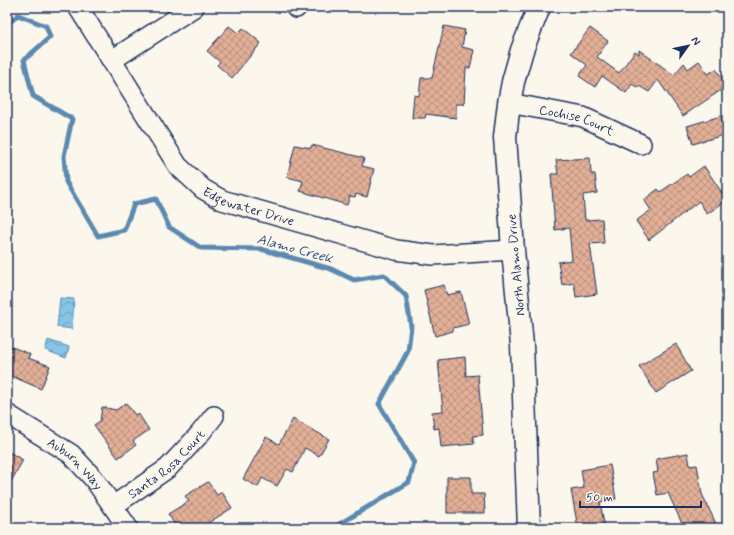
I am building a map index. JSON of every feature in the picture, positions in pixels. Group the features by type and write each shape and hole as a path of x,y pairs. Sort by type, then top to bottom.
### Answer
{"street":[{"name":"Edgewater Drive","path":"78,7 178,166 203,189 222,200 396,250 433,255 513,250"},
{"path":"112,60 194,7"},
{"name":"North Alamo Drive","path":"529,528 522,345 505,159 505,137 509,103 522,50 539,7"},
{"name":"Cochise Court","path":"509,103 583,117 642,144"},
{"name":"Auburn Way","path":"7,414 70,454 94,480 128,528"},
{"name":"Santa Rosa Court","path":"113,506 168,468 198,436 214,416"}],"water":[{"path":"60,298 74,299 72,329 57,327"},
{"path":"48,340 69,347 66,358 45,350"}],"building":[{"path":"229,26 238,33 243,28 261,43 232,78 217,65 220,62 207,51"},
{"path":"444,26 465,30 462,47 474,50 470,68 466,68 464,104 456,104 456,118 426,114 425,118 412,118 414,95 419,96 421,78 432,78"},
{"path":"590,28 608,41 597,57 619,73 635,51 639,54 639,50 674,75 684,63 688,69 699,61 708,74 716,69 727,86 683,116 658,80 649,92 632,84 626,93 602,76 595,87 579,76 587,65 571,53"},
{"path":"721,116 727,134 693,144 687,126"},
{"path":"295,145 311,148 312,145 364,158 362,166 374,169 367,197 356,194 355,197 350,196 347,205 300,191 303,181 287,177"},
{"path":"590,158 591,174 595,174 597,193 583,195 585,220 602,219 604,243 590,244 597,294 576,297 574,283 562,285 558,262 572,260 569,228 555,230 551,174 558,174 556,160"},
{"path":"704,166 727,200 707,214 699,201 649,240 636,221 651,210 644,200 658,189 660,192 687,174 689,177"},
{"path":"444,285 447,295 461,292 469,324 453,328 453,331 435,336 424,290"},
{"path":"676,344 691,371 656,393 639,366"},
{"path":"7,345 30,354 28,358 50,366 41,389 7,374"},
{"path":"465,357 466,376 478,375 483,435 473,436 474,444 441,447 439,428 434,429 432,412 443,411 438,360"},
{"path":"126,403 135,415 138,413 149,430 133,441 136,445 118,458 94,425 100,421 102,407 116,410"},
{"path":"293,419 329,439 319,456 305,448 293,472 287,469 277,486 262,478 258,487 243,479 266,437 279,444"},
{"path":"7,451 23,460 7,489"},
{"path":"688,453 690,466 697,465 702,494 718,528 684,528 668,493 657,495 653,473 658,472 656,459"},
{"path":"610,465 616,499 600,502 605,528 578,528 571,490 584,488 581,470"},
{"path":"447,477 471,477 471,494 484,494 485,513 447,513"},
{"path":"208,482 217,495 222,492 232,508 200,528 177,528 168,514 189,501 185,496"}],"waterway":[{"name":"Alamo Creek","path":"7,25 18,15 46,26 50,37 24,60 33,96 72,119 64,156 66,182 98,236 124,230 134,204 156,199 169,227 201,248 261,249 331,269 354,280 384,275 406,296 411,326 408,351 379,404 414,463 409,482 333,528"}]}
